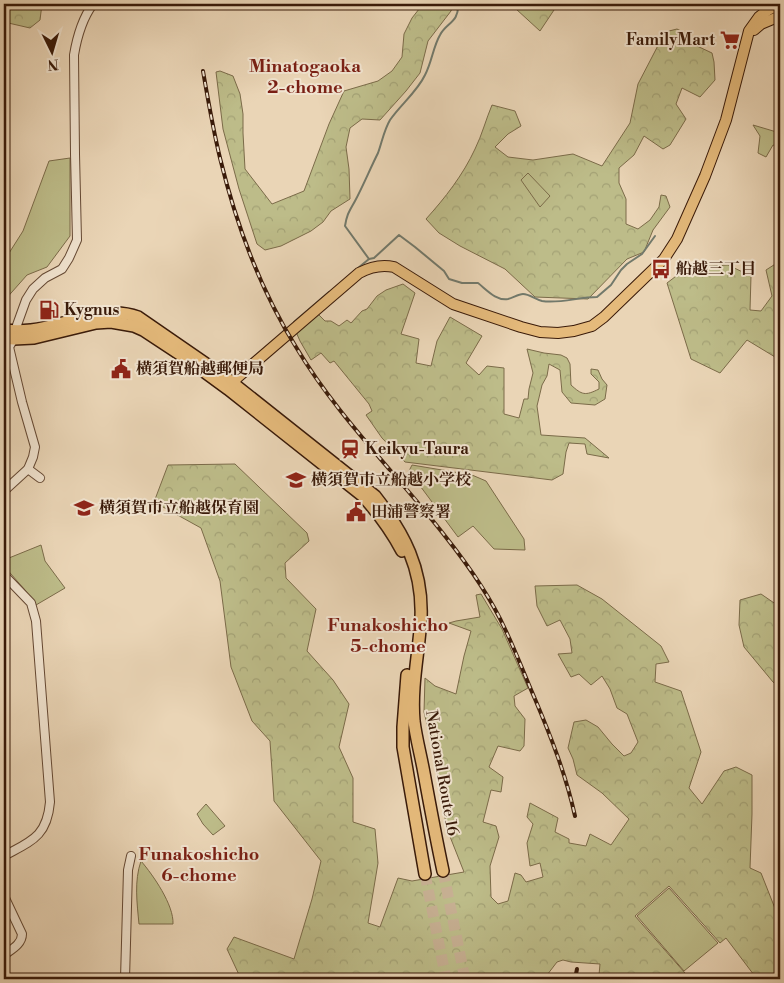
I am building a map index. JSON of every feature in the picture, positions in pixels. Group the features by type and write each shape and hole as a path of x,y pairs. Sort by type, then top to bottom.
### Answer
{"highway":[{"name":"National Route 16","path":"4,330 11,336 34,338 96,323 111,322 134,326 143,330 230,386 375,496 391,516 410,551 420,590 421,616 414,687 415,723 443,870"},
{"name":"National Route 16","path":"230,386 363,496 390,530 402,552 410,577 414,611 403,727 403,747 425,874"},
{"path":"414,812 425,814 429,811 430,806"},
{"path":"417,830 418,824 422,821 429,821 434,824"}],"main road":[{"path":"230,386 359,273 377,266 386,265 394,267 453,304 521,327 540,332 558,333 592,326 604,317 664,259 677,240 706,176 724,125 746,38 759,17 780,4"},
{"path":"746,38 761,24 780,16"}],"street":[{"path":"4,492 28,469 35,447 9,346 11,336 26,300 33,289 44,278 62,269 77,240 74,55 81,26 93,4"},
{"path":"28,469 40,478"},
{"path":"4,575 31,603 33,609 50,802 47,820 43,829 34,840 4,856"},
{"path":"125,979 128,870 132,856"},
{"path":"4,896 22,934 22,939 18,945 4,955"}],"green space":[{"path":"4,4 9,4 12,8 26,9 29,4 42,4 40,20 30,28 4,22"},
{"path":"423,4 453,4 451,11 428,41 420,73 406,91 380,120 362,119 350,128 346,147 350,199 331,211 323,222 311,231 281,246 265,250 257,244 239,189 223,129 216,72 220,71 233,76 240,94 243,114 245,169 272,204 304,191 329,124 344,91 378,81 392,71 402,57 404,34 412,18"},
{"path":"514,4 546,4 554,10 540,31 516,9"},
{"path":"677,29 691,36 697,46 712,53 715,80 700,97 682,88 676,104 686,119 670,145 663,149 644,136 634,155 619,168 619,183 626,199 626,224 638,229 650,220 659,207 661,195 666,196 670,207 653,230 644,252 627,259 588,299 535,297 505,269 439,233 426,219 465,168 477,144 492,105 515,111 521,126 508,134 495,147 508,157 533,160 573,154 602,166 630,123 638,84 665,32"},
{"path":"753,125 780,133 780,147 773,145 766,157 758,153 760,136"},
{"path":"70,158 70,236 47,267 27,275 4,301 4,261 23,231 49,161"},
{"path":"528,173 550,196 540,207 521,180"},
{"path":"780,261 780,360 747,340 720,373 691,359 667,283 688,267 728,265 751,276 750,310 761,311 772,296 766,270"},
{"path":"403,284 415,293 401,334 419,339 416,363 431,366 437,341 450,317 482,336 466,363 479,375 487,366 504,368 504,414 519,418 524,399 528,399 533,373 527,349 561,355 567,358 570,364 571,385 584,393 590,393 599,389 599,382 591,374 591,369 598,370 607,385 605,399 595,405 571,403 562,392 560,370 549,364 537,406 541,435 585,438 609,458 587,454 585,444 569,443 563,474 552,480 405,462 382,438 366,415 372,411 369,404 334,361 330,363 321,353 311,360 296,332 318,314 325,321 331,321 339,326 347,320 351,323 362,311 367,309 377,296 386,290"},
{"path":"235,464 307,533 309,541 285,563 286,578 316,609 307,651 333,680 349,704 339,747 353,778 353,822 375,829 378,863 368,923 380,927 398,878 412,881 464,872 447,829 424,712 425,678 435,686 456,694 471,631 449,623 480,617 476,595 481,594 502,629 528,688 514,696 515,706 525,719 524,746 520,751 498,746 489,767 503,777 501,792 491,790 483,822 496,826 499,837 490,866 491,897 498,904 508,901 515,873 521,875 526,882 543,877 540,863 530,866 527,843 533,824 527,817 530,803 558,818 555,832 569,839 569,843 586,846 590,834 611,845 629,819 602,793 577,775 568,748 574,722 586,720 598,727 624,756 631,753 638,742 627,714 617,708 610,689 602,676 591,685 579,674 571,677 558,654 572,653 570,639 560,620 547,626 537,606 535,586 577,585 602,599 661,646 669,662 656,664 655,682 681,691 701,752 689,788 702,804 724,771 736,767 752,775 750,868 761,873 778,916 780,927 780,979 757,979 726,938 720,943 669,886 635,916 685,973 680,979 595,979 599,975 600,964 563,960 557,962 544,979 241,979 227,949 234,937 294,959 321,861 274,801 270,741 252,721 231,667 220,581 201,528 154,502 168,465"},
{"path":"412,465 472,475 486,481 524,539 525,550 494,549 473,526 458,537 409,471"},
{"path":"41,545 45,561 65,588 36,605 4,566 4,560"},
{"path":"761,594 780,607 780,688 744,647 739,625 740,600"},
{"path":"206,804 225,826 213,835 197,814"},
{"path":"141,861 157,882 166,899 173,924 139,924 137,884"},
{"path":"669,888 718,943 684,971 637,916"}],"waterway":[{"path":"369,259 345,226 347,216 378,153 390,120 422,81 440,35 457,15 458,4"},
{"path":"358,268 369,259 374,258 399,235 444,271 449,279 462,283 478,283 492,294 504,299 523,294 542,301 562,301 597,297 611,285 627,264 642,254 655,236"},
{"path":"294,322 329,292"}],"tunnel":[{"path":"443,871 465,979"},
{"path":"425,874 446,979"}],"railway":[{"path":"203,71 217,147 226,183 250,255 271,302 296,347 330,397 445,536 470,569 493,605 513,646 547,728 563,771 575,816"},
{"path":"575,979 577,969"}],"place":[{"name":"FamilyMart","path":"730,40"},
{"name":"船越三丁目","path":"661,269"},
{"name":"Kygnus","path":"49,310"},
{"name":"横須賀船越郵便局","path":"121,369"},
{"name":"Keikyu-Taura","path":"350,449"},
{"name":"横須賀市立船越小学校","path":"296,480"},
{"name":"横須賀市立船越保育園","path":"84,508"},
{"name":"田浦警察署","path":"356,512"}],"district":[{"name":"Minatogaoka 2-chome","path":"305,76"},
{"name":"Funakoshicho 5-chome","path":"388,635"},
{"name":"Funakoshicho 6-chome","path":"199,864"}]}
